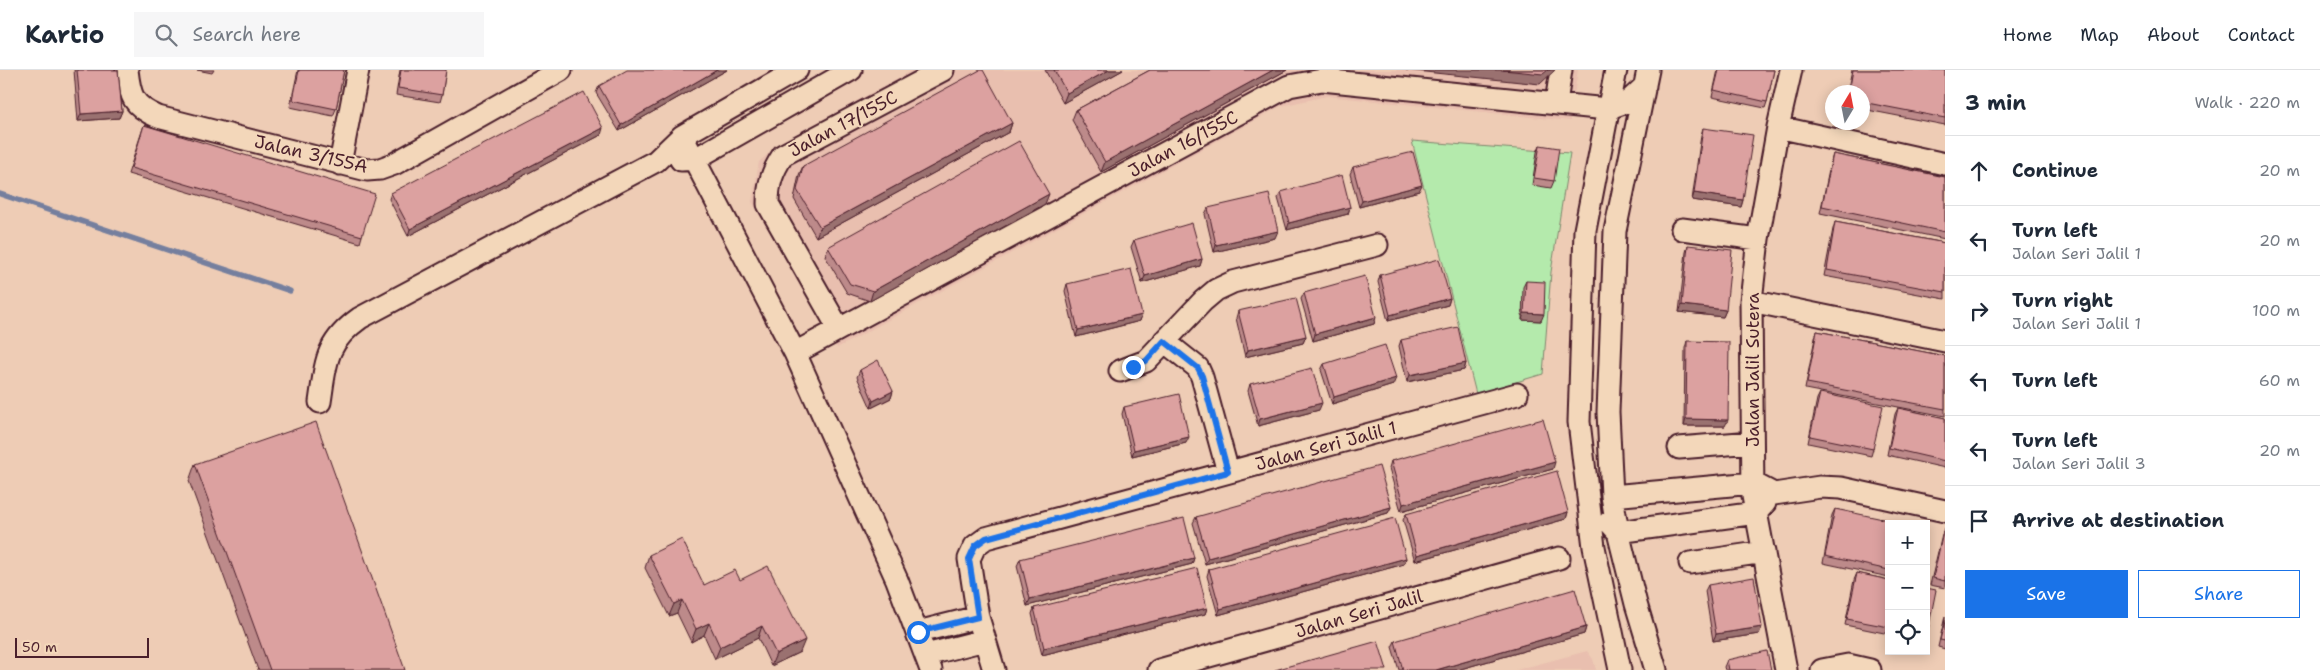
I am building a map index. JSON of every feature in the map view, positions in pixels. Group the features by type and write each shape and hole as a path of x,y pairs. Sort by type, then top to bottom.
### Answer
{"street":[{"name":"Jalan 3/155A","path":"127,70 129,89 134,101 143,110 158,117 367,170 380,169 394,164 556,72"},
{"path":"340,164 358,70"},
{"path":"320,402 327,356 334,342 352,323 656,161 682,136 797,70"},
{"path":"656,161 695,159 851,70"},
{"name":"Jalan 17/155C","path":"839,329 768,204 768,185 773,170 783,155 943,70"},
{"path":"1556,103 1561,70"},
{"path":"1616,70 1585,230 1580,422 1594,547 1620,670"},
{"name":"Jalan Jalil Sutera","path":"1786,670 1756,513 1753,483 1751,301 1758,240 1778,127 1791,70"},
{"path":"1607,110 1629,101 1646,78"},
{"path":"1646,78 1615,232 1610,321 1608,412 1612,496 1611,524 1656,670"},
{"name":"Jalan 16/155C","path":"795,353 1290,86 1322,80 1556,103 1607,110"},
{"path":"1607,110 1627,168"},
{"path":"1778,127 1945,164"},
{"path":"682,136 795,353 845,460 918,632 928,663 985,640"},
{"path":"1682,229 1758,240"},
{"path":"1120,371 1146,361 1216,290 1233,282 1377,245"},
{"path":"1751,301 1945,340"},
{"path":"1164,341 1198,368 1202,376 1228,472"},
{"name":"Jalan Seri Jalil 1","path":"978,617 969,559 975,546 986,538 1517,394"},
{"path":"1678,448 1752,442"},
{"path":"1612,496 1753,483 1774,494 1820,487 1841,488 1945,510"},
{"path":"1594,547 1611,524 1756,513 1774,494"},
{"path":"1588,496 1611,524"},
{"path":"1690,562 1764,552"},
{"name":"Jalan Seri Jalil","path":"1159,670 1559,558"},
{"path":"918,632 978,617 994,670"},
{"path":"1822,670 1848,665 1870,670"}],"shaded area":[{"path":"913,70 1578,70 1570,121 1327,96 1281,106 837,348 752,202 759,162 779,144"},
{"path":"1587,651 1593,659 1596,670 1516,670"}],"green space":[{"path":"1412,141 1570,153 1551,272 1543,374 1476,394"}],"building":[{"path":"77,70 118,70 122,111 81,114"},
{"path":"299,70 344,70 336,109 293,100"},
{"path":"401,70 446,70 442,95 398,88"},
{"path":"627,70 717,70 621,125 599,86"},
{"path":"983,70 1012,123 820,227 797,190 803,166"},
{"path":"1054,70 1109,70 1067,93"},
{"path":"1150,70 1273,70 1105,162 1076,110"},
{"path":"1503,70 1548,70 1543,74"},
{"path":"1719,70 1774,70 1767,102 1714,90"},
{"path":"1853,70 1945,70 1945,118 1870,104 1870,85 1850,85"},
{"path":"584,92 603,128 410,229 391,193"},
{"path":"144,125 375,194 362,236 131,168"},
{"path":"1703,128 1753,135 1743,200 1694,193"},
{"path":"1019,141 1049,194 873,291 850,284 828,247"},
{"path":"1540,145 1559,148 1554,181 1534,178"},
{"path":"1413,152 1422,185 1362,201 1353,167"},
{"path":"1833,154 1945,177 1945,232 1822,206"},
{"path":"1342,175 1350,207 1289,223 1281,192"},
{"path":"1269,194 1278,231 1216,245 1208,208"},
{"path":"1835,222 1945,243 1945,292 1827,270"},
{"path":"1192,223 1202,259 1145,276 1134,240"},
{"path":"1688,245 1732,250 1726,310 1682,305"},
{"path":"1439,259 1450,298 1390,315 1380,275"},
{"path":"1131,269 1142,315 1078,330 1067,284"},
{"path":"1365,276 1376,317 1315,334 1304,293"},
{"path":"1526,281 1545,282 1544,314 1524,313"},
{"path":"1296,298 1306,336 1248,350 1238,311"},
{"path":"1458,327 1466,363 1410,375 1401,340"},
{"path":"1817,331 1945,356 1945,409 1807,383"},
{"path":"1687,341 1729,342 1728,420 1686,419"},
{"path":"1385,345 1396,378 1334,397 1324,364"},
{"path":"878,360 893,391 873,401 860,370"},
{"path":"1312,368 1322,403 1260,419 1250,384"},
{"path":"1820,393 1883,406 1873,449 1810,436"},
{"path":"1179,394 1189,437 1134,450 1124,407"},
{"path":"1898,408 1945,418 1945,461 1889,448"},
{"path":"1543,419 1555,462 1403,504 1391,461"},
{"path":"316,422 405,670 270,670 195,464"},
{"path":"1379,466 1391,507 1208,558 1196,517"},
{"path":"1557,471 1568,512 1417,555 1406,514"},
{"path":"1835,509 1888,520 1885,520 1885,569 1825,556"},
{"path":"1184,518 1194,558 1030,599 1020,559"},
{"path":"1395,518 1406,558 1220,609 1209,569"},
{"path":"1945,529 1945,581 1933,578"},
{"path":"682,539 704,585 735,570 740,580 768,566 805,640 776,654 762,626 720,647 709,623 696,629 682,600 674,604 649,555"},
{"path":"1197,568 1207,608 1044,648 1034,608"},
{"path":"1857,573 1885,579 1885,626 1847,619"},
{"path":"1754,577 1762,627 1716,634 1708,585"},
{"path":"1575,589 1586,627 1436,670 1403,670 1395,641"},
{"path":"1930,589 1936,590 1930,620"},
{"path":"1945,620 1945,641 1940,640"},
{"path":"1378,641 1387,670 1275,670"},
{"path":"1767,651 1771,670 1729,670 1727,660"}],"waterway":[{"path":"0,194 290,291"}],"route":[{"path":"918,632 978,617 969,559 975,546 986,538 1228,472 1202,376 1198,368 1164,341 1146,361 1133,367"}]}
